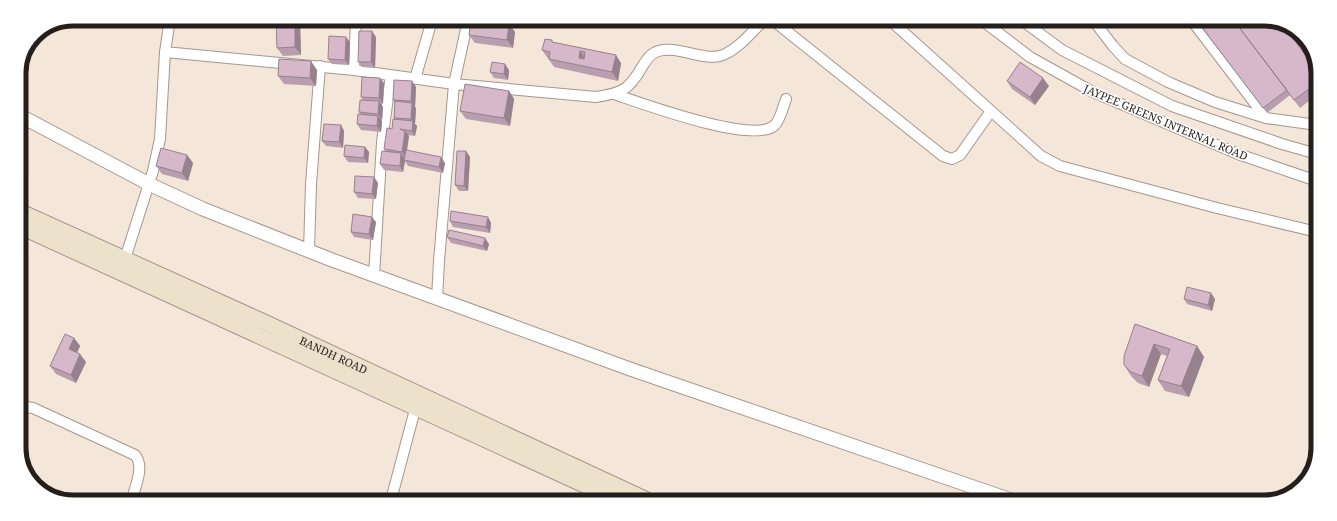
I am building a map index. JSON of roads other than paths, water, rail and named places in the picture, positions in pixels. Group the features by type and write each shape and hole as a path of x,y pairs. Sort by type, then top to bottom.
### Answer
{"main road":[{"name":"BANDH ROAD","path":"26,215 123,266 417,401 635,495"},
{"name":"BANDH ROAD","path":"26,229 123,266"},
{"name":"BANDH ROAD","path":"417,401 606,495"}],"street":[{"path":"123,266 153,171 160,139 165,52 169,26"},
{"path":"354,70 356,26"},
{"path":"415,79 430,26"},
{"path":"437,299 454,84 467,26"},
{"path":"165,52 320,66 454,84 596,97 614,94 626,88 653,53 664,50 709,56 722,56 735,49 758,26"},
{"path":"780,26 943,156 952,159 960,154 991,111"},
{"path":"897,26 1041,156 1060,166 1217,208 1311,231"},
{"name":"JAYPEE GREENS INTERNAL ROAD","path":"990,26 1030,57 1093,92 1238,154 1311,179"},
{"name":"JAYPEE GREENS INTERNAL ROAD","path":"1030,26 1062,50 1172,106 1282,144 1311,152"},
{"path":"1097,26 1125,59 1168,82 1215,102 1266,118 1311,124"},
{"path":"1196,26 1266,118"},
{"path":"309,251 311,184 320,66"},
{"path":"374,276 382,142 391,75"},
{"path":"614,94 678,116 710,124 757,131 772,128 777,123 786,99"},
{"path":"26,119 149,184 203,209 309,251 630,369 997,495"},
{"path":"392,495 417,401"},
{"path":"26,407 33,408 135,455 139,459 140,466 133,495"}]}
